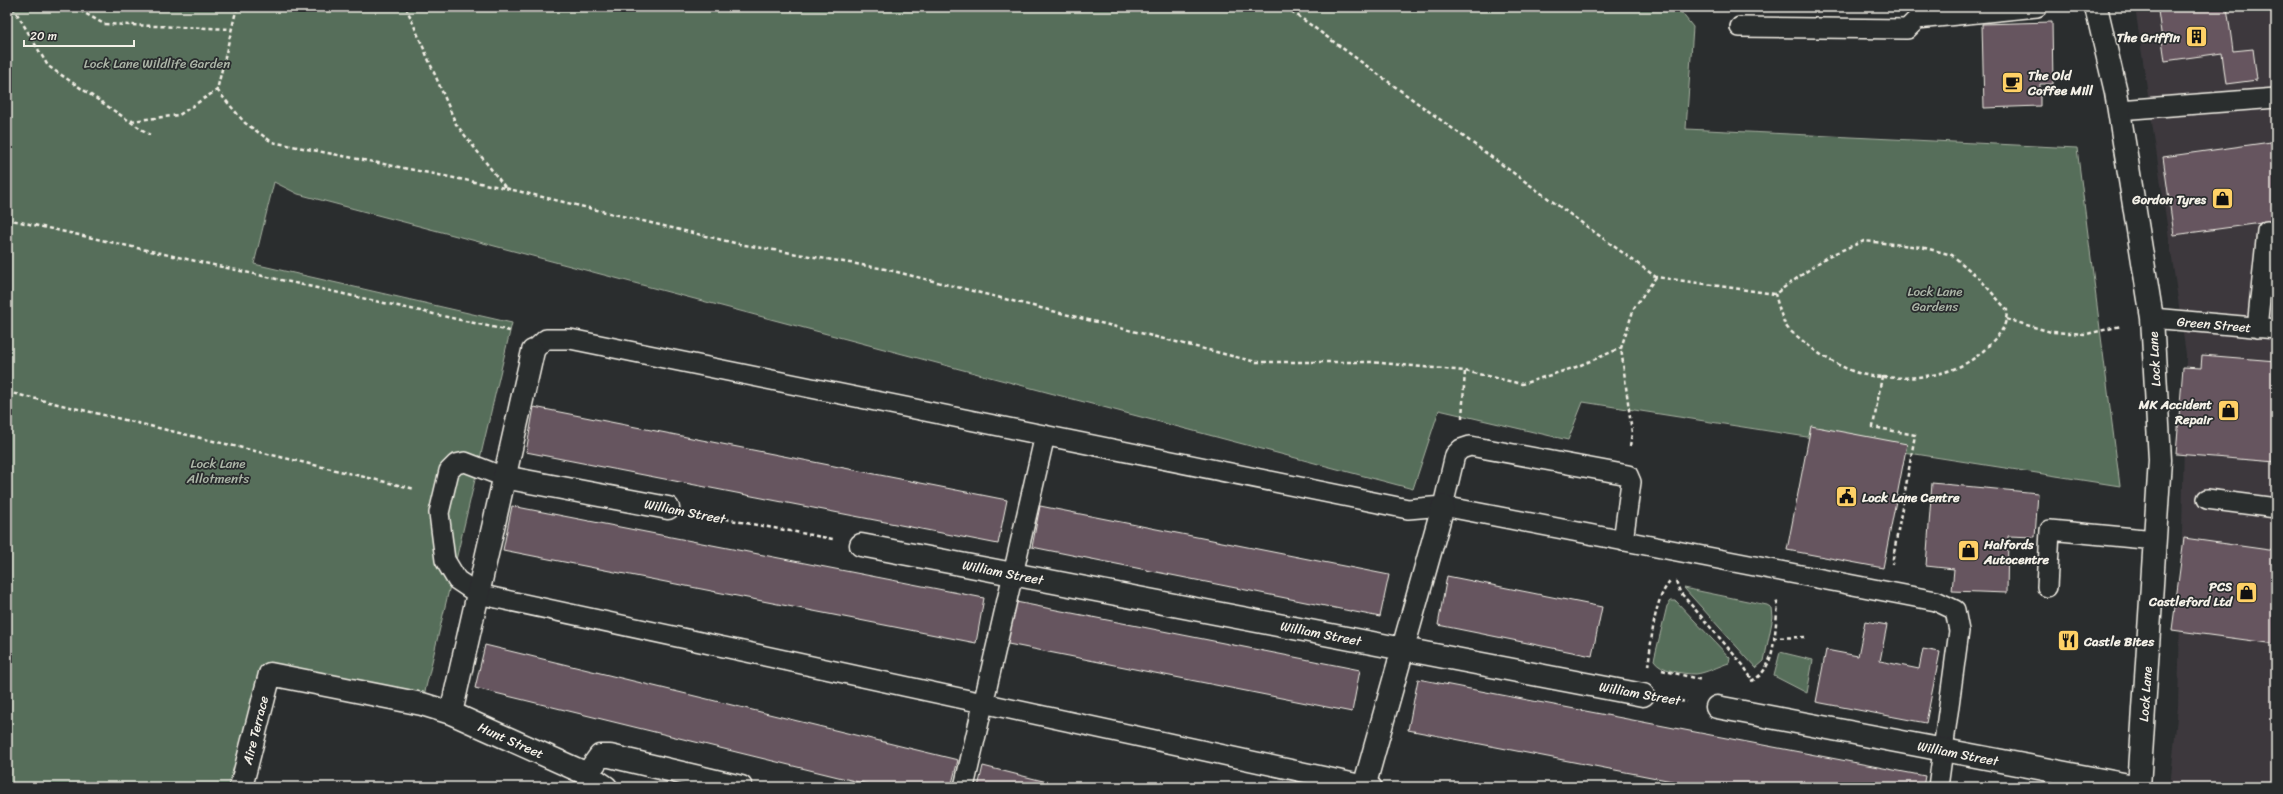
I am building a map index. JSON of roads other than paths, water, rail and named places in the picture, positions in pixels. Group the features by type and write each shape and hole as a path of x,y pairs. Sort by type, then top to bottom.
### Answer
{"street":[{"name":"Lock Lane","path":"2096,7 2119,110 2152,318 2160,460 2139,787"},
{"path":"451,713 504,477 539,345"},
{"name":"William Street","path":"504,477 668,508"},
{"path":"1366,786 1443,506"},
{"name":"William Street","path":"861,545 1643,694"},
{"name":"Hunt Street","path":"270,674 422,704 451,713 587,774 606,787"},
{"name":"Aire Terrace","path":"241,787 270,674"},
{"name":"William Street","path":"1717,707 2139,787"},
{"path":"587,774 600,756 610,756 741,787"}],"lane":[{"path":"1740,27 1907,29 1917,18 2037,7"},
{"path":"2119,110 2276,98"},
{"path":"2267,232 2267,329"},
{"name":"Green Street","path":"2152,318 2267,329"},
{"path":"539,345 570,339 1408,509 1443,506 1936,601 1955,610 1959,632 1938,787"},
{"path":"964,787 1045,435"},
{"path":"1443,506 1455,455 1461,449 1470,446 1628,475 1631,482 1623,541"},
{"path":"504,477 465,462 456,464 449,471 439,513 444,560 457,580 478,594 1366,786"},
{"path":"2207,499 2276,508"},
{"path":"2047,587 2050,530 2155,540"}],"place":[{"name":"The Griffin","path":"2196,37"},
{"name":"The Old Coffee Mill","path":"2012,82"},
{"name":"Gordon Tyres","path":"2222,199"},
{"name":"MK Accident Repair","path":"2228,411"},
{"name":"Lock Lane Centre","path":"1847,497"},
{"name":"Halfords Autocentre","path":"1968,551"},
{"name":"PCS Castleford Ltd","path":"2247,593"},
{"name":"Castle Bites","path":"2068,641"}],"park label":[{"name":"Lock Lane Wildlife Garden","path":"157,63"},
{"name":"Lock Lane Gardens","path":"1935,298"},
{"name":"Lock Lane Allotments","path":"218,470"}]}
